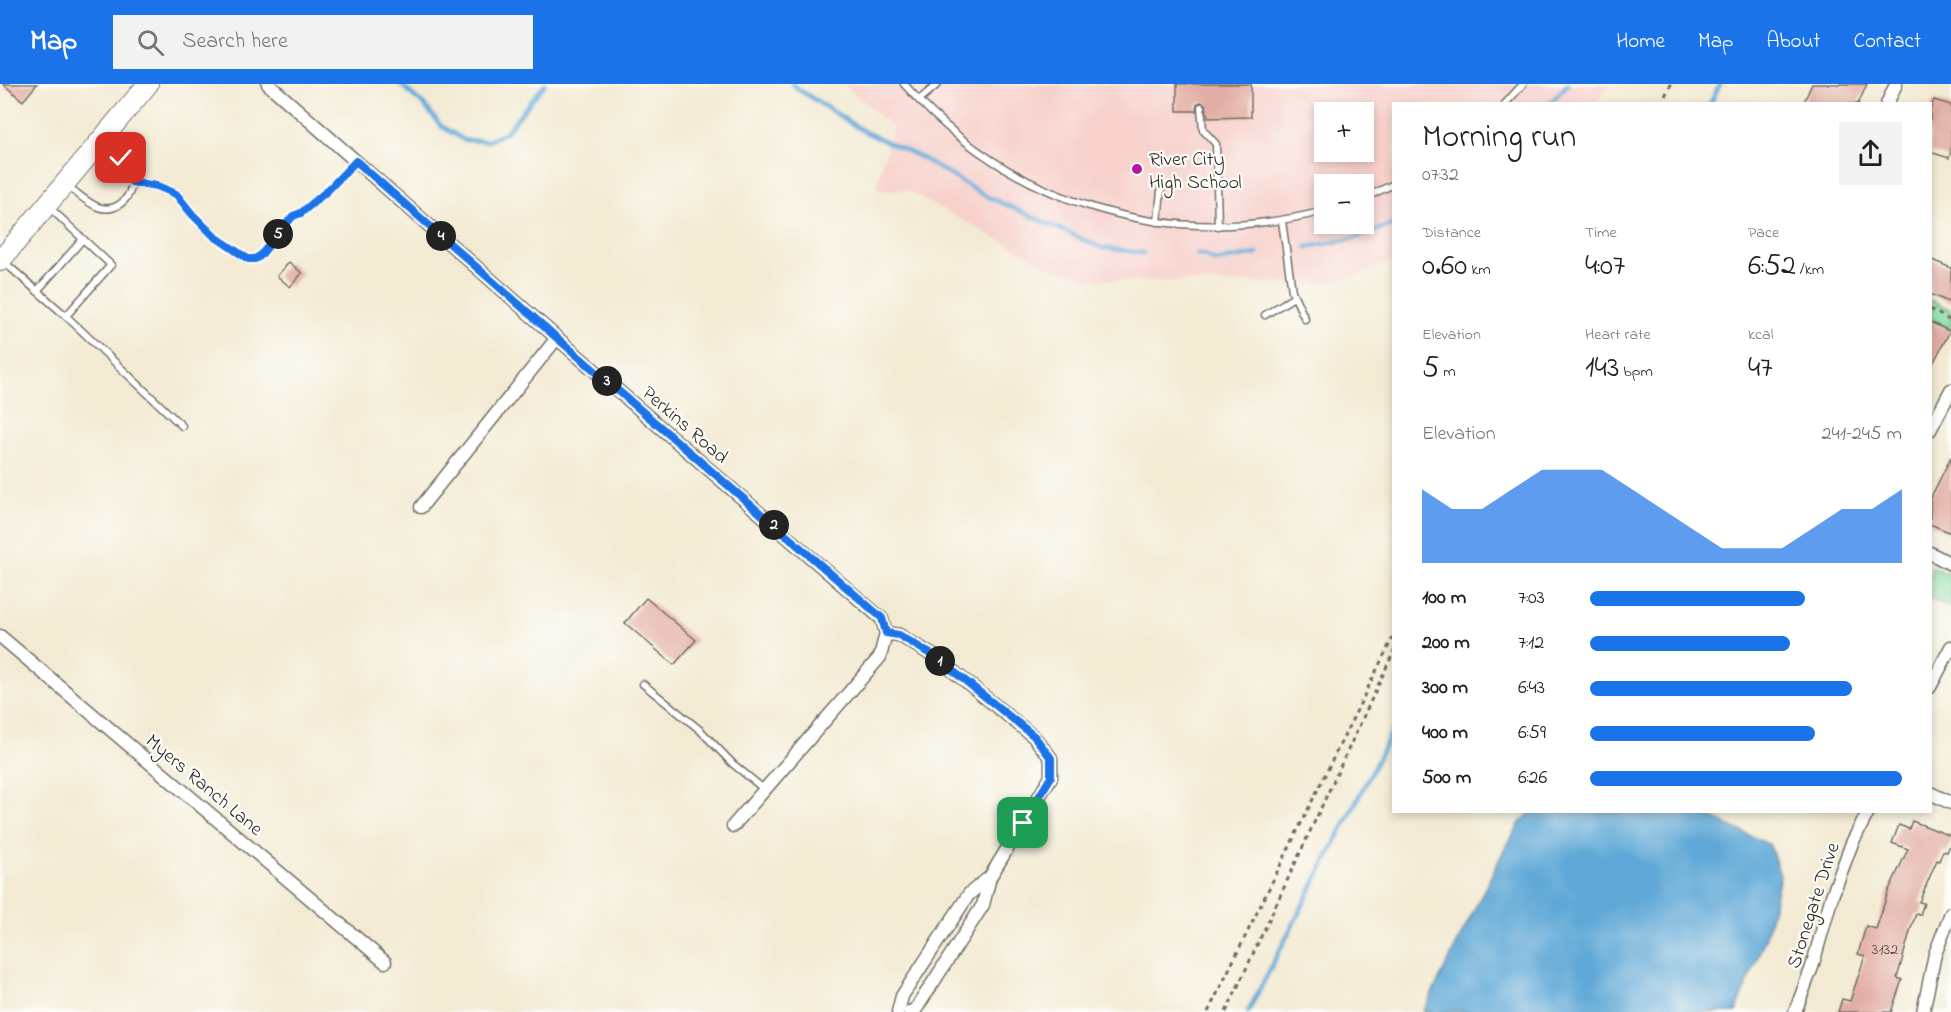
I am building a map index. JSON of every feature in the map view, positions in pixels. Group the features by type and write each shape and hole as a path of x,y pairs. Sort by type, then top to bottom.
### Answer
{"main road":[{"path":"1,260 148,84"}],"street":[{"name":"Perkins Road","path":"268,84 557,338 882,618 886,633"},
{"path":"1888,102 1896,84"},
{"path":"421,507 557,338"},
{"path":"1932,426 1951,390"},
{"path":"1932,554 1951,564"},
{"path":"733,826 880,657 886,633 899,635 937,658 1034,736 1051,758 1051,777 990,877 983,905 915,1009 910,1012"},
{"name":"Myers Ranch Lane","path":"0,636 385,962"},
{"path":"1932,683 1951,647"},
{"path":"1932,794 1951,803"},
{"name":"Stonegate Drive","path":"1795,1012 1812,967 1832,896 1852,843 1867,813"},
{"path":"898,1012 902,996 969,894 990,877"},
{"path":"1924,1012 1935,954 1951,914"}],"lane":[{"path":"904,84 965,142 994,162 1029,182 1083,204 1136,219 1218,226 1282,220 1314,213"},
{"path":"919,100 938,84"},
{"path":"1507,102 1523,84"},
{"path":"1201,107 1203,130 1216,144 1218,226"},
{"path":"64,184 98,207 111,209 122,204 131,190 130,171 121,158 99,142"},
{"path":"132,182 157,186 176,194 214,236 248,259 255,259 293,216 301,213 327,191 356,161"},
{"path":"1374,193 1392,185"},
{"path":"1158,222 1161,190"},
{"path":"46,205 111,265 66,316"},
{"path":"1282,220 1294,297 1305,319"},
{"path":"37,291 83,238"},
{"path":"1,260 66,316 182,426"},
{"path":"1265,315 1294,297"},
{"path":"643,684 700,730 733,764 765,790"}],"path":[{"path":"1662,102 1671,84"},
{"path":"1932,310 1951,321"},
{"path":"1208,1012 1392,639"},
{"path":"1226,1012 1392,655"}],"shaded area":[{"name":"River City High School","path":"843,84 1609,84 1596,102 1392,102 1392,261 1365,273 1321,284 1097,280 1053,269 906,190 879,190 876,185 893,128"}],"green space":[{"path":"1932,301 1951,310 1951,330 1932,320"},
{"path":"1932,567 1951,575 1951,608 1932,598"}],"water":[{"path":"1530,813 1702,813 1770,845 1780,876 1766,936 1736,1012 1423,1012 1501,856 1520,823"}],"building":[{"path":"3,84 37,84 23,101"},
{"path":"1177,84 1251,84 1251,117 1208,118 1206,105 1201,102 1197,104 1196,111 1177,111"},
{"path":"1812,84 1867,84 1859,102 1804,102"},
{"path":"1934,100 1951,105 1949,158 1932,153 1932,105"},
{"path":"1932,260 1951,268 1951,303 1932,295"},
{"path":"289,262 302,273 290,287 277,276"},
{"path":"1932,323 1950,331 1932,365"},
{"path":"1951,457 1951,533 1932,525 1932,495"},
{"path":"646,598 696,640 674,665 625,623"},
{"path":"1912,821 1951,836 1951,843 1947,852 1943,851 1939,861 1937,860 1919,902 1924,903 1920,915 1916,914 1911,928 1897,978 1902,980 1891,1012 1838,1012 1842,999 1850,1001 1865,956 1858,954 1866,926 1876,929 1888,892 1908,849 1892,843 1899,825 1909,829"}],"waterway":[{"path":"400,84 425,106 441,126 464,140 488,141 506,132 545,84"},
{"path":"792,84 865,132 920,157 984,195 1102,248 1143,253"},
{"path":"1551,102 1568,84"},
{"path":"1711,102 1720,84"},
{"path":"1307,247 1352,239 1392,225"},
{"path":"1197,254 1205,255 1215,261 1257,254"},
{"path":"1248,1012 1392,732"}],"place":[{"name":"River City High School","path":"1137,169"}],"route":[{"path":"121,158 130,171 132,182 157,186 176,194 214,236 248,259 260,256 293,216 301,213 327,191 356,161 882,618 886,633 899,635 937,658 1034,736 1051,758 1051,777 1023,823"}]}
